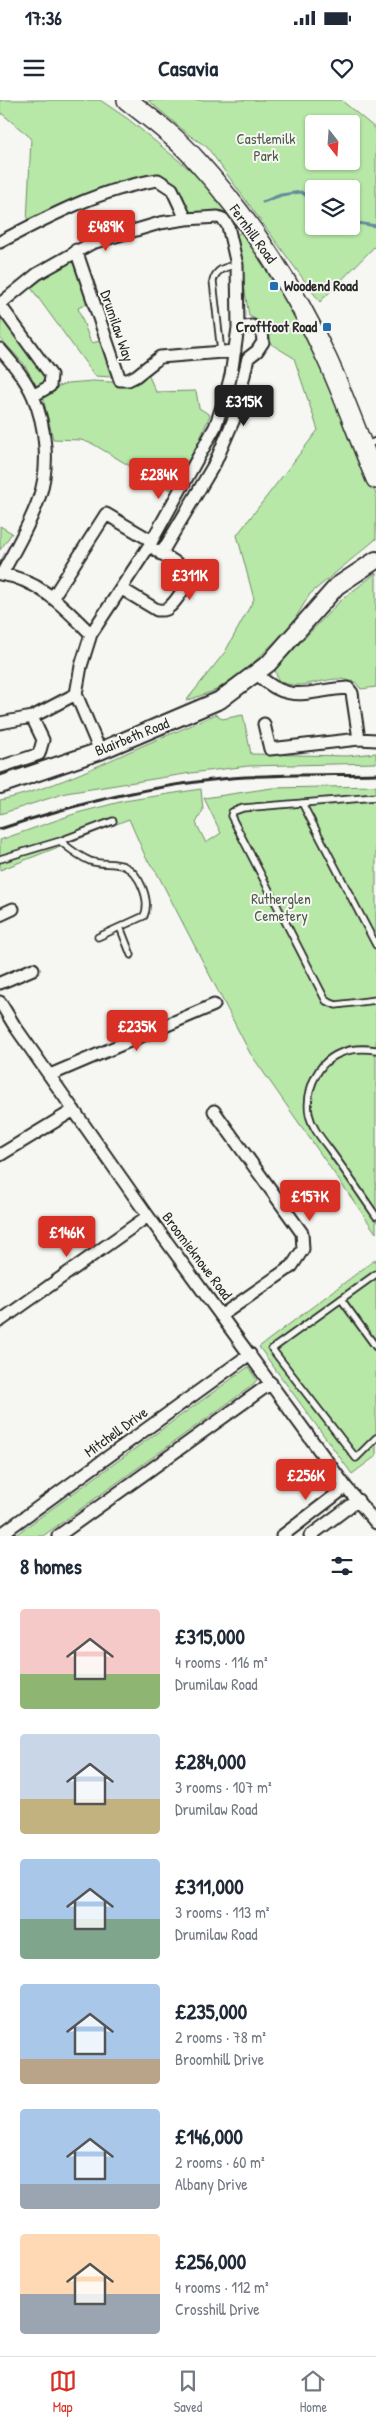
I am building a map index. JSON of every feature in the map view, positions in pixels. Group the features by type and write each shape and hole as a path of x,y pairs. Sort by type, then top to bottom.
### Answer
{"main road":[{"name":"Fernhill Road","path":"127,100 196,159 228,199 282,274 306,316 369,444 376,479"},
{"name":"Blairbeth Road","path":"0,786 100,751 220,700 257,674 337,586 376,560"}],"street":[{"path":"0,242 40,221 129,184 158,180 172,189 186,219"},
{"path":"33,396 50,386 51,375 0,304 36,274 92,242 160,223 218,216 223,219 228,226 237,265 238,328 227,393 214,427 150,543 92,634 81,666 76,694 100,751"},
{"name":"Drumilaw Way","path":"76,250 120,380 128,380 136,376 160,358 235,351"},
{"path":"161,554 215,463 234,419 248,358 258,351 263,342 262,332 252,326 238,328"},
{"path":"0,349 18,371 33,396 45,448 40,496 32,516 1,574 26,580 53,597 92,634"},
{"path":"53,597 106,514 150,543 161,554 185,570 188,575 187,581 169,608 163,611 157,610 122,589"},
{"path":"257,674 268,684 281,691 302,695 348,688 352,693 360,739"},
{"path":"0,723 32,717 76,694"},
{"path":"0,767 39,754 43,740 32,717"},
{"path":"264,724 270,748 360,739 376,740"},
{"path":"0,915 13,909"},
{"path":"0,983 33,968"},
{"name":"Broomieknowe Road","path":"0,1002 148,1216 346,1487 376,1523"},
{"path":"50,1075 214,1004"},
{"path":"0,1155 74,1110"},
{"path":"214,1110 302,1233 303,1249 292,1266 222,1315"},
{"path":"0,1321 148,1216"},
{"name":"Mitchell Drive","path":"0,1535 250,1354"},
{"path":"58,1536 271,1383"},
{"path":"282,1536 346,1487"},
{"path":"310,1536 358,1500"}],"lane":[{"path":"221,353 213,281 214,274 220,270 237,265"},
{"path":"376,797 243,808 232,812 231,816 326,1001 336,1004 376,1000"},
{"path":"302,802 376,946"},
{"path":"0,859 60,841 113,821"},
{"path":"60,841 87,860 97,864 123,866 134,874 147,898 147,909 144,916 98,937"},
{"path":"120,927 132,955"},
{"path":"376,1050 349,1050 331,1058 317,1073 309,1093 308,1104 309,1116 320,1137 376,1216"},
{"path":"376,1274 272,1349 356,1458 376,1438"},
{"path":"341,1299 376,1347"}],"green space":[{"path":"0,100 100,100 128,119 200,178 230,215 228,218 188,214 163,178 150,176 135,179 27,223 31,138 0,112"},
{"name":"Castlemilk Park","path":"148,100 341,100 359,115 305,115 305,170 360,170 360,116 376,129 376,245 320,302 207,147 189,135"},
{"path":"243,231 260,254 270,278 302,322 376,494 376,539 310,594 290,627 248,668 216,690 186,701 225,652 254,599 237,535 318,430 294,358 271,344 268,325 249,316 236,235"},
{"path":"73,261 89,303 78,308 91,343 101,341 113,377 95,376 31,288 65,262"},
{"path":"1,315 17,334 17,339 45,373 47,381 41,387 37,387 24,364 0,338"},
{"path":"148,374 156,392 196,391 199,408 210,415 197,446 170,490 93,444 81,440 53,439 44,402 44,396 53,388 68,383 93,381 129,383"},
{"path":"0,526 12,533 0,550"},
{"path":"376,573 376,687 361,689 355,682 341,679 300,685 293,685 278,680 275,670 280,664 340,601"},
{"path":"216,714 222,719 243,715 251,754 347,756 376,753 376,763 248,766 191,773 66,793 0,814 0,800 37,790 72,777"},
{"name":"Rutherglen Cemetery","path":"376,786 376,1233 250,1053 157,873 146,858 129,819 0,870 0,840 77,813 124,801 201,789 203,810 196,823 206,843 221,833 204,798 272,788"},
{"path":"376,1259 376,1456 352,1474 259,1347"},
{"path":"248,1367 257,1380 249,1388 43,1536 14,1536"}],"waterway":[{"path":"263,202 281,195 301,192 305,195"},
{"path":"360,223 376,226"}],"railway":[{"path":"0,829 56,811 172,785 231,778 285,775 376,774"}],"place":[{"name":"Woodend Road","path":"274,286"},
{"name":"Croftfoot Road","path":"327,327"}]}
